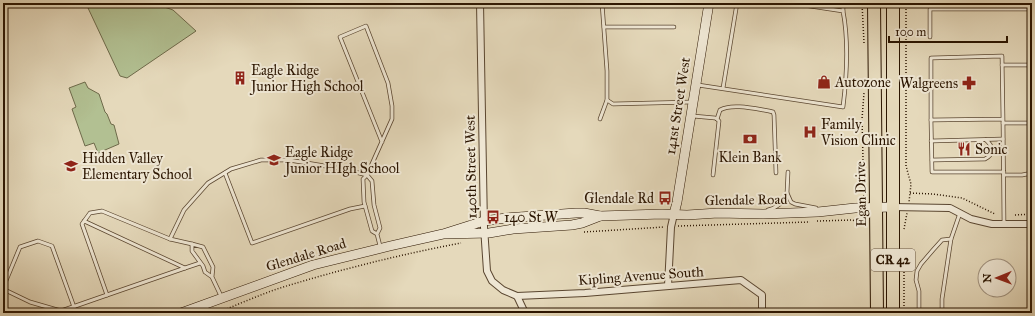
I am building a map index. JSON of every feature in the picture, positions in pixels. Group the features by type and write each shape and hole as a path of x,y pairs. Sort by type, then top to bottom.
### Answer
{"highway":[{"name":"Egan Drive","path":"874,3 877,313"},
{"path":"886,3 893,86"},
{"name":"CR 42","path":"893,3 893,313"}],"main road":[{"name":"141st Street West","path":"674,214 709,3"},
{"name":"Glendale Road","path":"181,313 313,265 443,234 484,221 576,213 600,216 687,215 718,213 747,215 892,207"},
{"name":"Glendale Road","path":"443,234 484,233 572,225 600,216"}],"street":[{"name":"140th Street West","path":"480,3 484,233 487,271 492,281 503,290 516,296"},
{"path":"892,207 950,208 971,219 992,224 1032,224"},
{"path":"668,286 671,227 674,214"},
{"name":"Kipling Avenue South","path":"516,296 585,293 742,280 762,295 762,313"},
{"path":"516,296 525,313"}],"lane":[{"path":"600,119 607,100 607,71 602,3"},
{"path":"723,88 737,3"},
{"path":"790,3 843,10"},
{"path":"696,84 843,107 846,85 847,52 846,23 843,3"},
{"path":"930,37 930,9 1032,9"},
{"path":"377,234 372,231 365,206 363,179 367,175 382,142 392,120 392,106 388,83 366,26 340,36 382,142"},
{"path":"604,27 674,27"},
{"path":"1004,224 1004,174 1002,56 931,58 932,172 1004,174 1022,175 1032,173"},
{"path":"1002,65 1032,65"},
{"path":"607,100 613,104 693,102"},
{"path":"713,175 718,122 717,119 720,110 726,107 739,107 773,112 776,172"},
{"path":"691,116 717,119"},
{"path":"931,120 1003,121 1029,123 1032,126"},
{"path":"931,141 1003,139"},
{"path":"932,160 989,158 992,153 992,148 991,144 986,140"},
{"path":"170,238 184,210 208,183 231,169 262,160 289,160 343,169 367,175 372,181 374,205 380,228 377,234 380,248"},
{"path":"747,215 775,207 783,202 787,193 788,172"},
{"path":"225,173 252,243 350,208 365,206"},
{"path":"787,193 792,202 795,204 835,211"},
{"path":"107,295 82,224 90,213 102,211 170,238 203,247 212,267 212,277 222,298"},
{"path":"942,313 942,299 951,239 960,214"},
{"path":"84,221 185,268"},
{"path":"919,313 919,291 916,280 917,271 921,264 942,240 951,239"},
{"path":"74,313 74,307 52,246 38,241 20,247 3,289 30,302 61,311 74,307 200,263"},
{"path":"192,244 192,251 203,266 205,272 212,277"}],"path":[{"path":"862,3 864,42"},
{"path":"904,234 911,184 906,166 906,3"},
{"path":"864,89 862,119 864,191"},
{"path":"910,193 933,194 962,198 995,214"},
{"path":"1015,215 1032,214"},
{"path":"578,232 659,227 852,220 865,223"},
{"path":"216,313 288,285 326,274 463,242"},
{"path":"903,258 904,313"}],"green space":[{"path":"104,3 153,3 173,10 196,31 127,78 120,76 88,8"},
{"path":"85,82 88,88 99,94 105,112 111,124 114,125 119,144 98,153 94,143 85,146 72,109 76,107 69,88"}],"place":[{"name":"Eagle Ridge Junior High School","path":"240,78"},
{"name":"Autozone","path":"824,82"},
{"name":"Walgreens","path":"969,83"},
{"name":"Family Vision Clinic","path":"810,132"},
{"name":"Klein Bank","path":"750,139"},
{"name":"Sonic","path":"964,149"},
{"name":"Eagle Ridge Junior HIgh School","path":"274,160"},
{"name":"Hidden Valley Elementary School","path":"71,166"},
{"name":"Glendale Rd","path":"665,198"},
{"name":"140 St W","path":"493,217"}]}
